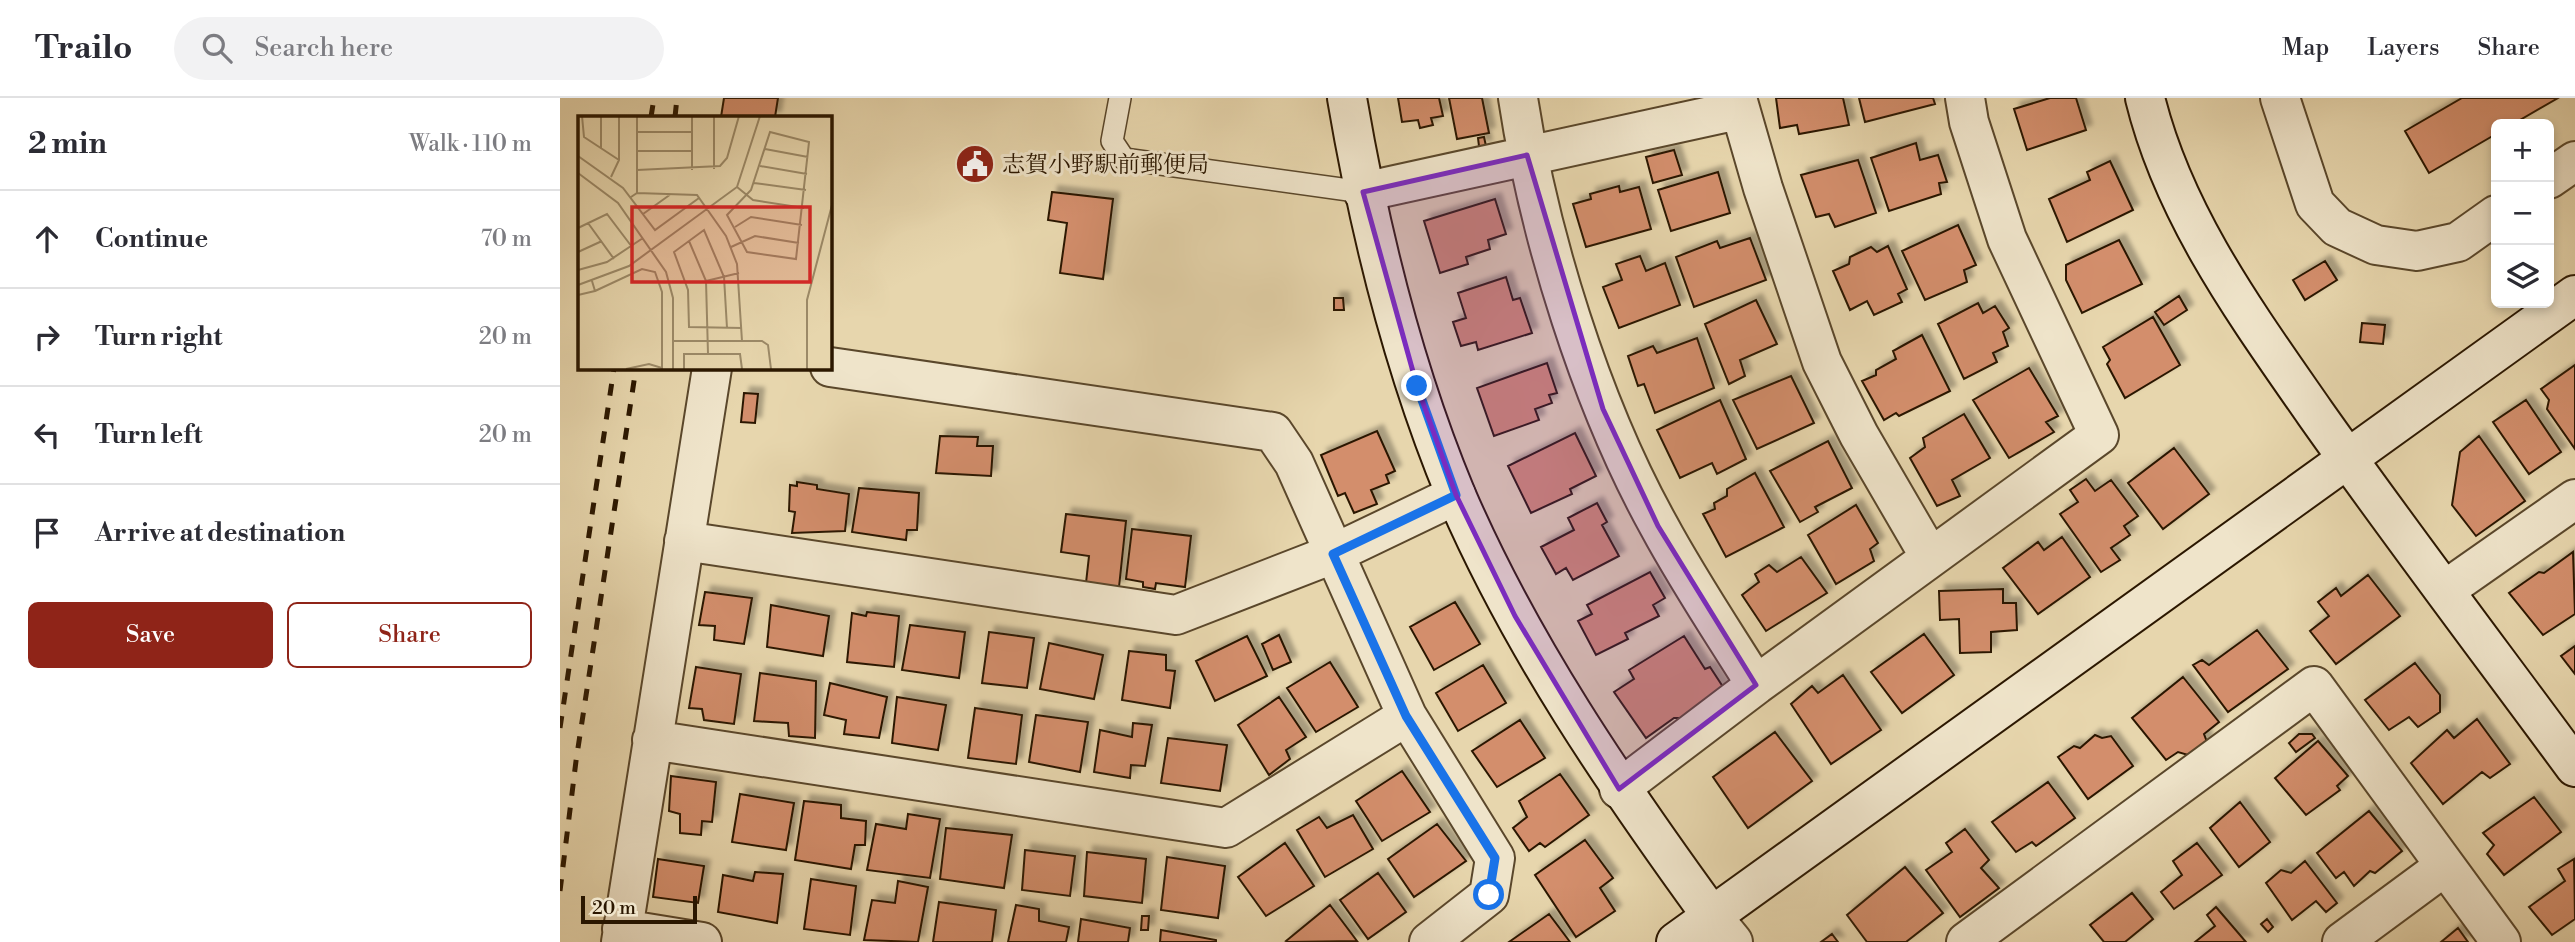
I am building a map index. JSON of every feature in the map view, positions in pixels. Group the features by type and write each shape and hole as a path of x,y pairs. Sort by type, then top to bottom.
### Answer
{"street":[{"path":"1347,98 1363,192 1388,293 1456,495 1515,616 1619,789 1722,929"},
{"path":"1518,98 1527,155 1555,262 1603,409 1658,526 1756,685"},
{"path":"1619,789 1756,685 2099,435 2007,239 1969,122 1965,98"},
{"path":"2145,98 2185,211 2244,311 2347,458 2575,767"},
{"path":"2280,98 2315,204 2337,227 2376,245 2417,251 2458,242 2491,219"},
{"path":"1363,192 1737,104 1822,362 1859,435 1930,558"},
{"path":"2554,175 2575,160"},
{"path":"1676,942 1722,929 2347,458 2575,295"},
{"path":"831,367 1273,432 1294,463 1406,716 1495,858 1489,895 1429,942"},
{"path":"702,942 621,936 712,369"},
{"path":"684,541 1176,615 1333,554 1456,495"},
{"path":"2445,590 2575,499"},
{"path":"1966,942 2314,686 2501,942"},
{"path":"652,740 1226,828 1406,716"},
{"path":"2342,942 2445,866"}],"lane":[{"path":"1120,98 1112,141 1124,159 1363,192"}],"highlighted area":[{"path":"1527,155 1603,409 1658,526 1756,685 1619,789 1515,616 1456,495 1417,386 1363,192"}],"building":[{"path":"724,98 778,98 775,116 721,116"},
{"path":"1398,98 1439,98 1443,116 1431,118 1433,125 1420,128 1418,120 1402,122"},
{"path":"1449,98 1482,98 1489,133 1457,139"},
{"path":"1776,98 1843,98 1849,125 1799,134 1797,125 1780,128"},
{"path":"1859,98 1933,98 1935,104 1865,122"},
{"path":"2050,98 2076,98 2086,130 2027,150 2014,109"},
{"path":"2462,98 2558,98 2522,119 2491,119 2491,137 2429,173 2405,131"},
{"path":"1484,137 1486,146 1479,146 1478,138"},
{"path":"1916,143 1920,160 1938,155 1947,182 1939,183 1941,194 1889,211 1871,158"},
{"path":"1674,150 1682,175 1653,183 1646,157"},
{"path":"1858,160 1876,213 1835,227 1829,214 1816,217 1801,175"},
{"path":"2110,161 2133,210 2067,242 2049,199 2090,180 2087,172"},
{"path":"1718,172 1730,213 1671,231 1658,190"},
{"path":"1619,186 1620,192 1639,187 1651,229 1586,247 1573,204 1591,199 1590,194"},
{"path":"1052,192 1113,199 1103,279 1060,273 1067,223 1048,220"},
{"path":"1495,199 1506,234 1488,240 1490,249 1466,257 1468,264 1440,273 1424,221"},
{"path":"1958,225 1976,265 1964,270 1967,282 1925,300 1902,251"},
{"path":"1750,238 1766,280 1694,307 1676,257 1717,241 1720,248"},
{"path":"2119,240 2142,284 2082,313 2066,280 2066,265"},
{"path":"1888,246 1907,289 1898,294 1902,302 1874,315 1867,301 1850,310 1833,271 1849,264 1850,257 1871,247 1877,252"},
{"path":"1640,256 1646,271 1665,263 1680,305 1619,328 1603,287 1622,280 1616,264"},
{"path":"2325,261 2337,280 2305,300 2293,280"},
{"path":"1506,277 1513,300 1520,298 1532,333 1478,350 1476,342 1461,346 1453,322 1466,318 1458,293"},
{"path":"2179,296 2187,310 2164,325 2155,312"},
{"path":"1334,298 1343,298 1344,310 1334,310"},
{"path":"1756,300 1777,344 1740,360 1745,376 1729,384 1705,324"},
{"path":"1978,303 1983,313 1995,306 2009,328 2003,332 2008,346 1993,353 1997,362 1964,379 1938,324"},
{"path":"2153,317 2180,365 2125,398 2107,364 2110,360 2103,347"},
{"path":"2362,323 2385,325 2383,344 2360,342"},
{"path":"1922,335 1950,391 1899,416 1896,413 1884,420 1862,381 1876,375 1876,370 1896,359 1893,351"},
{"path":"1697,338 1714,388 1655,413 1644,384 1638,386 1628,356 1653,346 1657,353"},
{"path":"1547,363 1557,393 1549,395 1552,403 1535,409 1539,420 1494,436 1477,388"},
{"path":"2575,365 2575,449 2547,409 2549,400 2541,389"},
{"path":"2029,368 2058,416 2046,422 2054,432 2009,458 1973,400"},
{"path":"1791,376 1814,423 1757,449 1733,400"},
{"path":"744,393 758,394 755,423 741,422"},
{"path":"1720,400 1746,459 1717,474 1712,463 1680,478 1657,430"},
{"path":"2526,400 2561,452 2529,474 2493,422"},
{"path":"1964,414 1990,458 1952,480 1960,496 1937,506 1910,458 1925,447 1923,438"},
{"path":"1377,431 1395,471 1386,475 1389,483 1371,490 1377,504 1354,513 1345,493 1338,496 1321,455"},
{"path":"1575,433 1596,476 1570,489 1572,494 1531,513 1508,466"},
{"path":"940,436 978,437 977,446 993,446 991,476 936,473"},
{"path":"2479,436 2525,501 2476,536 2452,505 2460,452"},
{"path":"1828,441 1852,488 1815,507 1818,512 1800,522 1770,471"},
{"path":"2174,448 2209,494 2163,529 2128,483"},
{"path":"1755,473 1784,527 1726,557 1703,514 1715,509 1714,503 1727,496 1727,489"},
{"path":"2086,479 2095,491 2111,480 2138,516 2124,526 2130,535 2111,548 2120,560 2101,572 2060,514 2078,502 2070,490"},
{"path":"797,482 817,485 817,489 849,494 845,531 792,533 795,512 789,511 790,485 797,486"},
{"path":"859,488 919,493 917,530 907,530 906,540 852,532"},
{"path":"1597,503 1607,522 1602,525 1619,556 1573,580 1566,568 1556,574 1541,547 1574,530 1568,518"},
{"path":"1856,505 1878,543 1870,549 1874,561 1836,584 1808,535"},
{"path":"1066,514 1126,521 1119,587 1086,583 1089,556 1061,552"},
{"path":"1132,529 1191,536 1185,587 1156,583 1155,589 1143,587 1143,582 1126,579"},
{"path":"2062,537 2090,577 2038,614 2003,568 2038,542 2044,550"},
{"path":"2573,552 2575,614 2543,635 2509,593"},
{"path":"1801,557 1827,593 1766,631 1742,595 1759,582 1755,574 1769,565 1777,572"},
{"path":"1650,572 1665,598 1653,605 1659,616 1625,633 1628,639 1596,655 1578,621 1592,614 1587,605"},
{"path":"2368,575 2400,616 2336,664 2310,631 2329,616 2318,602 2336,588 2341,596"},
{"path":"2003,589 2003,603 2016,603 2017,630 1991,632 1991,652 1960,653 1959,619 1940,620 1939,591"},
{"path":"705,592 752,598 744,644 714,640 715,626 699,625"},
{"path":"1455,602 1480,644 1434,670 1410,627"},
{"path":"771,605 829,616 823,656 767,647"},
{"path":"867,612 899,616 894,667 847,662 852,613 866,616"},
{"path":"910,625 965,632 959,678 902,670"},
{"path":"2257,630 2288,669 2228,712 2193,665 2202,660 2209,665"},
{"path":"989,632 1034,638 1027,688 982,683"},
{"path":"1924,634 1954,675 1902,713 1871,672"},
{"path":"1279,635 1291,662 1273,670 1262,644"},
{"path":"1247,636 1267,676 1215,701 1196,661"},
{"path":"1684,636 1705,669 1710,667 1727,693 1686,718 1674,718 1646,738 1614,692 1634,679 1629,670"},
{"path":"1049,643 1103,655 1094,699 1040,689"},
{"path":"2575,646 2575,674 2561,656"},
{"path":"1129,651 1166,655 1166,670 1175,671 1170,708 1122,700"},
{"path":"1330,662 1358,707 1316,732 1287,688"},
{"path":"2415,663 2440,695 2440,712 2418,727 2409,717 2389,730 2365,700"},
{"path":"1483,665 1506,703 1458,731 1436,693"},
{"path":"696,667 741,674 734,724 704,720 702,709 689,708"},
{"path":"760,673 816,681 815,738 789,736 788,723 754,721"},
{"path":"1843,675 1881,730 1831,764 1791,704 1812,686 1818,693"},
{"path":"2183,677 2219,722 2204,734 2207,742 2188,755 2178,752 2166,760 2132,718"},
{"path":"830,683 887,697 879,738 844,734 846,720 824,715"},
{"path":"897,697 946,705 938,750 892,743"},
{"path":"1279,697 1306,737 1286,750 1290,759 1269,775 1238,725"},
{"path":"975,708 1022,715 1016,764 968,758"},
{"path":"1036,715 1088,722 1080,772 1029,762"},
{"path":"2477,719 2510,764 2490,778 2482,772 2443,804 2411,763 2447,730 2454,738"},
{"path":"1520,720 1545,758 1497,787 1472,751"},
{"path":"1133,723 1152,725 1145,766 1131,765 1130,778 1094,772 1100,730 1132,737"},
{"path":"1775,732 1812,781 1748,828 1713,777"},
{"path":"2299,734 2312,734 2315,738 2296,752 2289,743"},
{"path":"2095,735 2102,738 2111,736 2133,766 2088,799 2058,757 2074,746 2080,748"},
{"path":"1168,738 1227,745 1220,791 1161,783"},
{"path":"2318,741 2348,776 2337,786 2340,790 2306,815 2275,778"},
{"path":"1402,771 1430,812 1382,841 1356,801"},
{"path":"1560,774 1589,815 1545,847 1540,843 1529,851 1513,828 1527,817 1519,801"},
{"path":"671,776 716,782 712,822 702,821 701,835 680,833 680,814 669,811"},
{"path":"2048,782 2075,818 2036,846 2032,842 2016,852 1992,822"},
{"path":"740,794 794,803 786,850 732,842"},
{"path":"2534,797 2561,832 2504,875 2487,854 2494,845 2483,833"},
{"path":"804,801 841,805 841,818 866,821 865,845 855,845 851,869 795,860"},
{"path":"2240,802 2270,842 2239,867 2210,828"},
{"path":"2369,811 2402,851 2375,873 2370,871 2354,886 2344,872 2336,878 2317,853"},
{"path":"908,814 940,819 930,878 867,870 876,824 906,829"},
{"path":"1353,815 1373,849 1325,877 1297,830 1319,817 1327,828"},
{"path":"1437,824 1466,861 1414,897 1388,859"},
{"path":"946,828 1012,835 1004,888 940,879"},
{"path":"1965,829 1989,860 1981,868 1999,888 1960,917 1926,870 1952,852 1946,843"},
{"path":"1585,840 1613,878 1600,888 1615,911 1576,937 1535,875"},
{"path":"1285,843 1314,886 1266,916 1238,877"},
{"path":"2197,843 2222,875 2174,909 2161,892 2182,875 2173,861"},
{"path":"1025,850 1075,856 1070,896 1022,890"},
{"path":"1087,852 1146,859 1142,903 1084,896"},
{"path":"1167,857 1225,866 1218,918 1161,910"},
{"path":"658,859 704,866 698,903 653,897"},
{"path":"2574,859 2575,919 2552,935 2529,907 2565,881 2558,869"},
{"path":"2305,861 2337,903 2326,912 2316,901 2292,920 2266,883 2281,870 2291,873"},
{"path":"1905,867 1943,913 1906,942 1867,942 1847,915"},
{"path":"755,872 783,874 777,923 718,912 723,875 753,881"},
{"path":"1378,873 1406,912 1368,939 1340,900"},
{"path":"811,879 856,886 850,935 804,929"},
{"path":"898,881 928,887 918,942 864,940 872,900 895,903"},
{"path":"2132,893 2153,919 2125,942 2104,942 2090,925"},
{"path":"939,902 996,910 992,942 933,942"},
{"path":"1016,905 1039,909 1039,921 1069,927 1066,942 1008,942"},
{"path":"1330,905 1357,941 1286,941"},
{"path":"2216,907 2246,942 2195,942 2215,926 2207,915"},
{"path":"1549,914 1570,942 1509,942"},
{"path":"1142,916 1149,916 1148,930 1141,930"},
{"path":"1081,919 1130,928 1128,942 1078,942"},
{"path":"2267,919 2273,927 2268,932 2261,924"},
{"path":"2458,928 2468,942 2441,942"},
{"path":"1161,930 1216,940 1216,942 1160,942"},
{"path":"1832,934 1838,942 1821,942"}],"railway":[{"path":"651,116 654,98"},
{"path":"675,116 677,98"},
{"path":"560,728 614,369"},
{"path":"560,891 576,761 636,369"}],"place":[{"name":"志賀小野駅前郵便局","path":"975,164"}],"route":[{"path":"1417,386 1456,495 1333,554 1406,716 1495,858 1489,895"}]}
